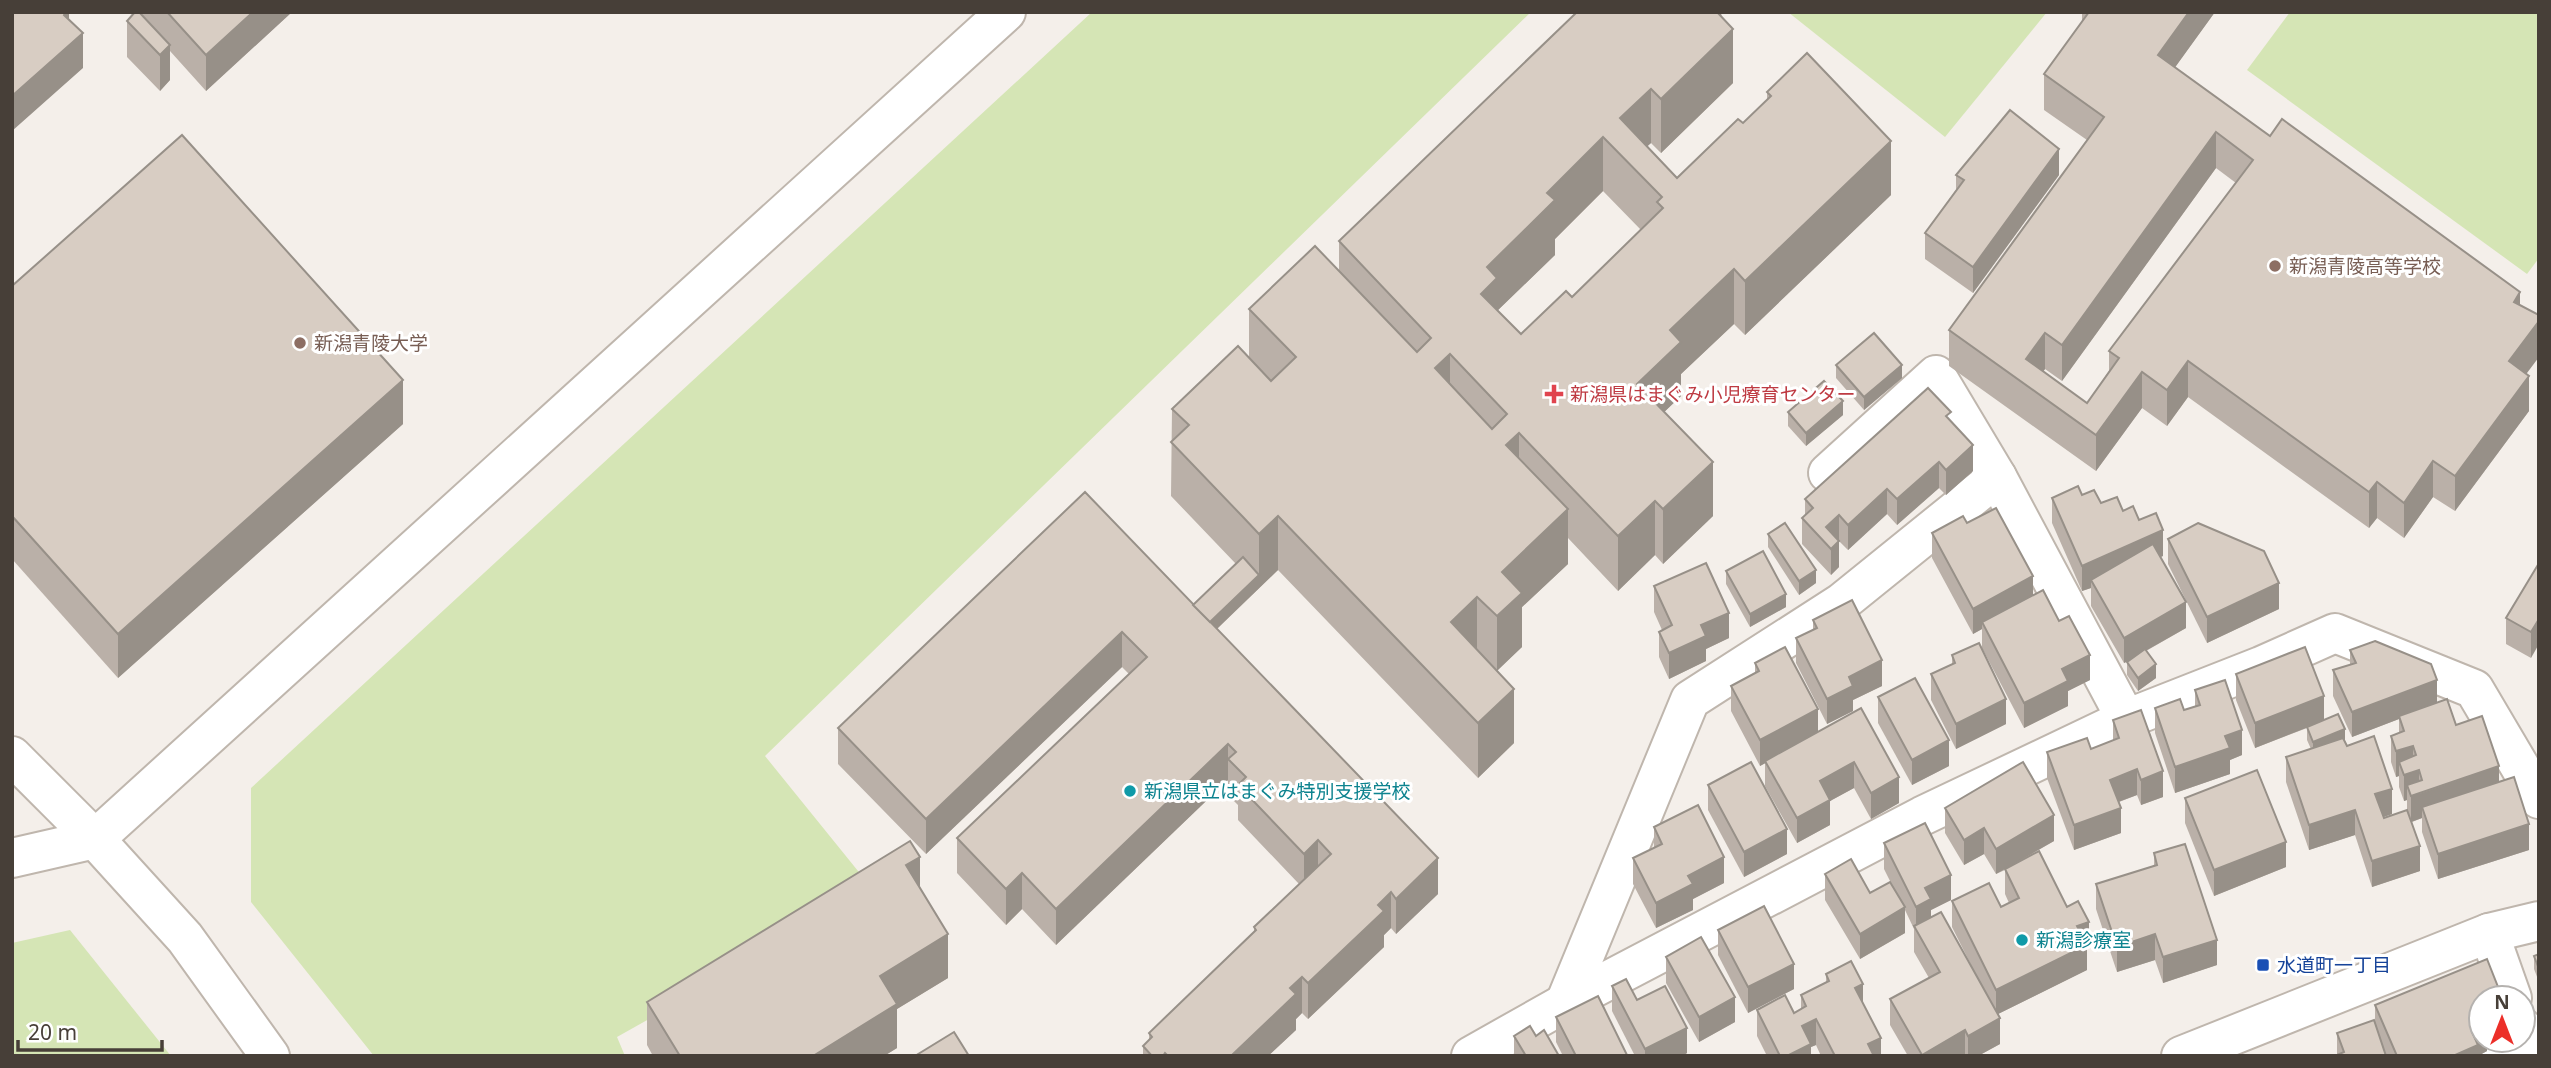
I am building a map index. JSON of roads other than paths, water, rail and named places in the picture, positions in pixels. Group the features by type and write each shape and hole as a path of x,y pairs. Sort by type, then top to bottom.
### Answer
{"street":[{"path":"12,859 95,839 1006,12"},
{"path":"1828,473 1936,375 1997,477 2126,719"},
{"path":"1565,1003 1690,700 1841,603 1997,477"},
{"path":"1471,1056 1565,1003 1922,816 2126,719 2261,666 2335,633 2474,689 2539,799"},
{"path":"12,756 95,839 185,938 270,1056"},
{"path":"2182,1056 2489,933 2539,921"},
{"path":"2489,933 2507,984"}],"place":[{"name":"新潟青陵高等学校","path":"2275,266"},
{"name":"新潟青陵大学","path":"300,343"},
{"name":"新潟県はまぐみ小児療育センター","path":"1554,394"},
{"name":"新潟県立はまぐみ特別支援学校","path":"1130,791"},
{"name":"新潟診療室","path":"2022,940"},
{"name":"水道町一丁目","path":"2263,965"}]}
